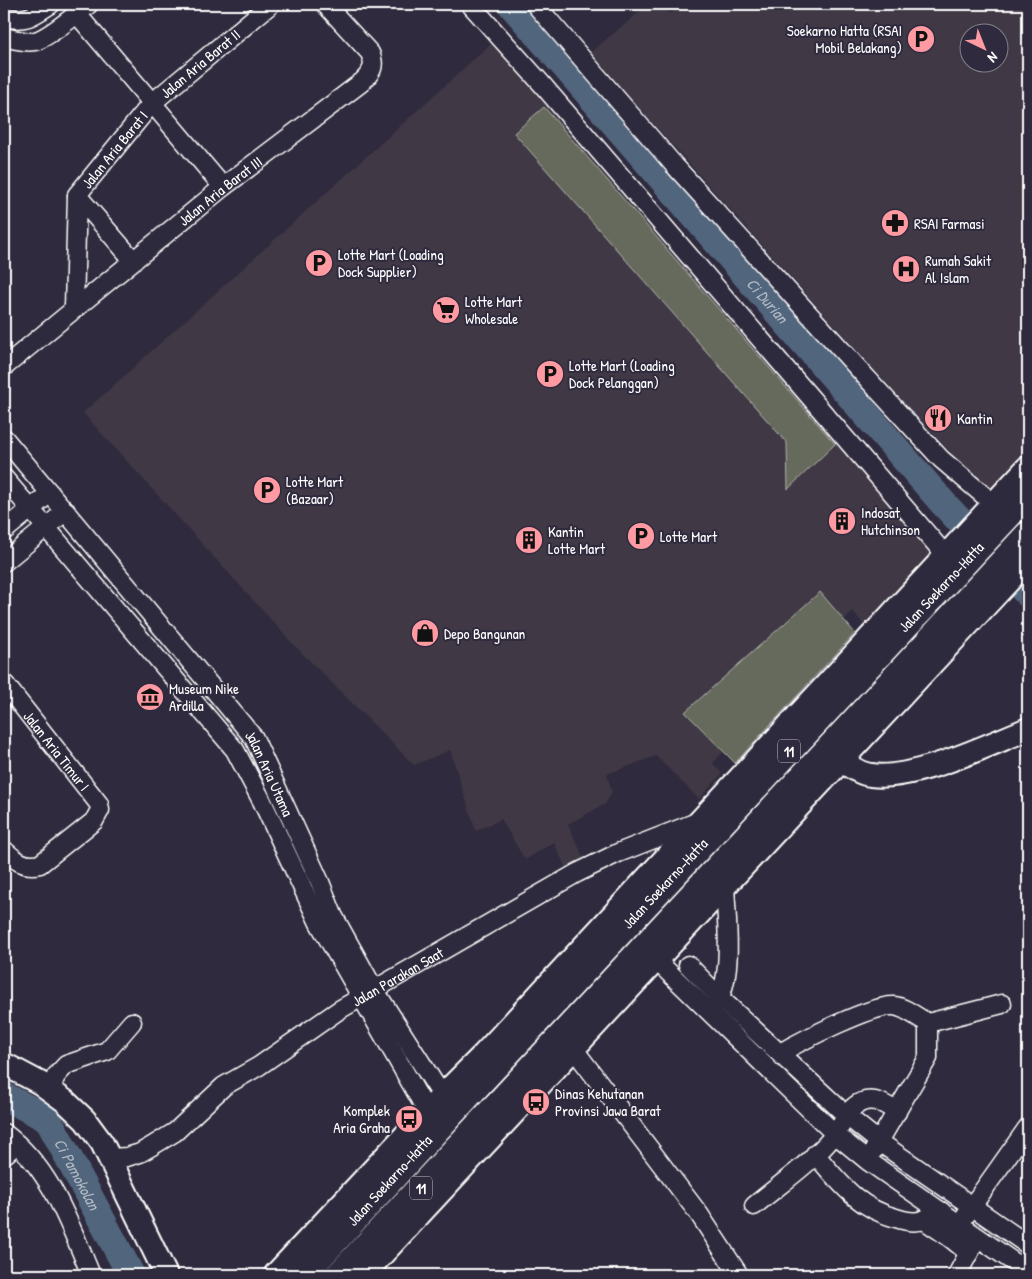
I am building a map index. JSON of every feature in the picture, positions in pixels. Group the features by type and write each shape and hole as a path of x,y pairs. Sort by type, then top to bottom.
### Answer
{"highway":[{"name":"Jalan Soekarno-Hatta","path":"302,1275 439,1110 614,939 995,513 1028,493"},
{"name":"Jalan Soekarno-Hatta","path":"340,1275 503,1100 988,590 1024,556"},
{"path":"614,939 633,896"},
{"path":"483,1068 480,1092 484,1100 493,1102 503,1100"},
{"path":"439,1110 466,1118 470,1127 463,1166"}],"main road":[{"name":"Jalan Soekarno-Hatta","path":"995,513 1028,468"},
{"name":"Jalan Soekarno-Hatta","path":"483,1068 701,820 956,555"},
{"name":"Jalan Soekarno-Hatta","path":"360,1275 840,760 988,590"},
{"name":"Jalan Soekarno-Hatta","path":"277,1275 439,1110"}],"street":[{"path":"4,17 18,20 29,18 51,4"},
{"name":"Jalan Aria Barat II","path":"152,103 271,4"},
{"name":"Jalan Aria Barat III","path":"4,367 223,187 362,82 371,73 373,60 370,52 324,4"},
{"path":"470,4 956,555"},
{"path":"535,4 674,164 941,459 995,513"},
{"path":"4,37 36,41 83,9"},
{"name":"Jalan Aria Barat I","path":"83,9 152,103 223,187"},
{"name":"Jalan Aria Barat I","path":"74,308 76,195 152,103"},
{"name":"Jalan Aria Barat I","path":"76,195 133,260"},
{"name":"Jalan Aria Utama","path":"4,438 254,738 320,882 326,919"},
{"name":"Jalan Aria Utama","path":"4,478 235,750 368,994 439,1110"},
{"path":"4,531 50,493"},
{"path":"4,562 45,527 66,512"},
{"name":"Jalan Aria Timur I","path":"4,683 99,804 100,810 94,821 40,864 33,866 17,862 4,850"},
{"path":"840,760 858,772 885,776 915,771 956,758 1028,729"},
{"path":"235,750 254,738"},
{"name":"Jalan Parakan Saat","path":"110,1158 127,1157 140,1153 175,1132 224,1086 259,1066 339,1010 577,872 618,853 701,820"},
{"path":"716,1005 727,970 725,884"},
{"path":"655,959 780,1052 847,1116 878,1141 1028,1245"},
{"path":"688,966 716,1005 835,1134 868,1161 1028,1272"},
{"path":"780,1052 809,1037 877,1008 898,1007 928,1023 1002,1004"},
{"path":"50,1091 56,1076 66,1065 107,1051 132,1022"},
{"path":"868,1161 928,1058 928,1023"},
{"path":"573,1048 699,1214 739,1275"},
{"path":"4,1064 65,1101 85,1120 102,1143 110,1158 166,1275"},
{"path":"754,1206 815,1154 835,1134 850,1109 865,1100 883,1103 897,1112"},
{"path":"959,1224 1028,1126"},
{"path":"4,1155 11,1138 40,1169 57,1197 91,1275"},
{"path":"815,1154 850,1194 883,1215 904,1221 924,1220 941,1212"},
{"path":"924,1220 969,1253"},
{"path":"957,1275 977,1236"}],"shaded area":[{"name":"Rumah Sakit Al Islam","path":"649,4 660,4 670,14 683,4 765,4 775,12 788,4 1025,4 1028,9 1028,452 990,494 897,395 590,53"},
{"path":"494,41 935,552 863,624 853,611 713,763 722,774 699,799 656,756 607,774 612,792 605,804 568,824 584,859 567,871 554,842 525,860 501,819 476,831 450,750 414,765 294,645 83,413"}],"green space":[{"path":"544,107 835,444 788,489 787,443 514,133"},
{"path":"820,592 855,633 735,763 685,712"}],"waterway":[{"name":"Ci Durian","path":"511,4 943,503 1028,594"},
{"name":"Ci Pamokolan","path":"4,1096 48,1119 131,1275"}],"place":[{"name":"Soekarno Hatta (RSAI Mobil Belakang)","path":"921,39"},
{"name":"RSAI Farmasi","path":"895,223"},
{"name":"Lotte Mart (Loading Dock Supplier)","path":"319,263"},
{"name":"Rumah Sakit Al Islam","path":"906,269"},
{"name":"Lotte Mart Wholesale","path":"446,310"},
{"name":"Lotte Mart (Loading Dock Pelanggan)","path":"550,374"},
{"name":"Kantin","path":"938,418"},
{"name":"Lotte Mart (Bazaar)","path":"267,490"},
{"name":"Indosat Hutchinson","path":"842,521"},
{"name":"Lotte Mart","path":"641,536"},
{"name":"Kantin Lotte Mart","path":"529,540"},
{"name":"Depo Bangunan","path":"425,633"},
{"name":"Museum Nike Ardilla","path":"150,697"},
{"name":"Dinas Kehutanan Provinsi Jawa Barat","path":"536,1102"},
{"name":"Komplek Aria Graha","path":"409,1119"}]}
